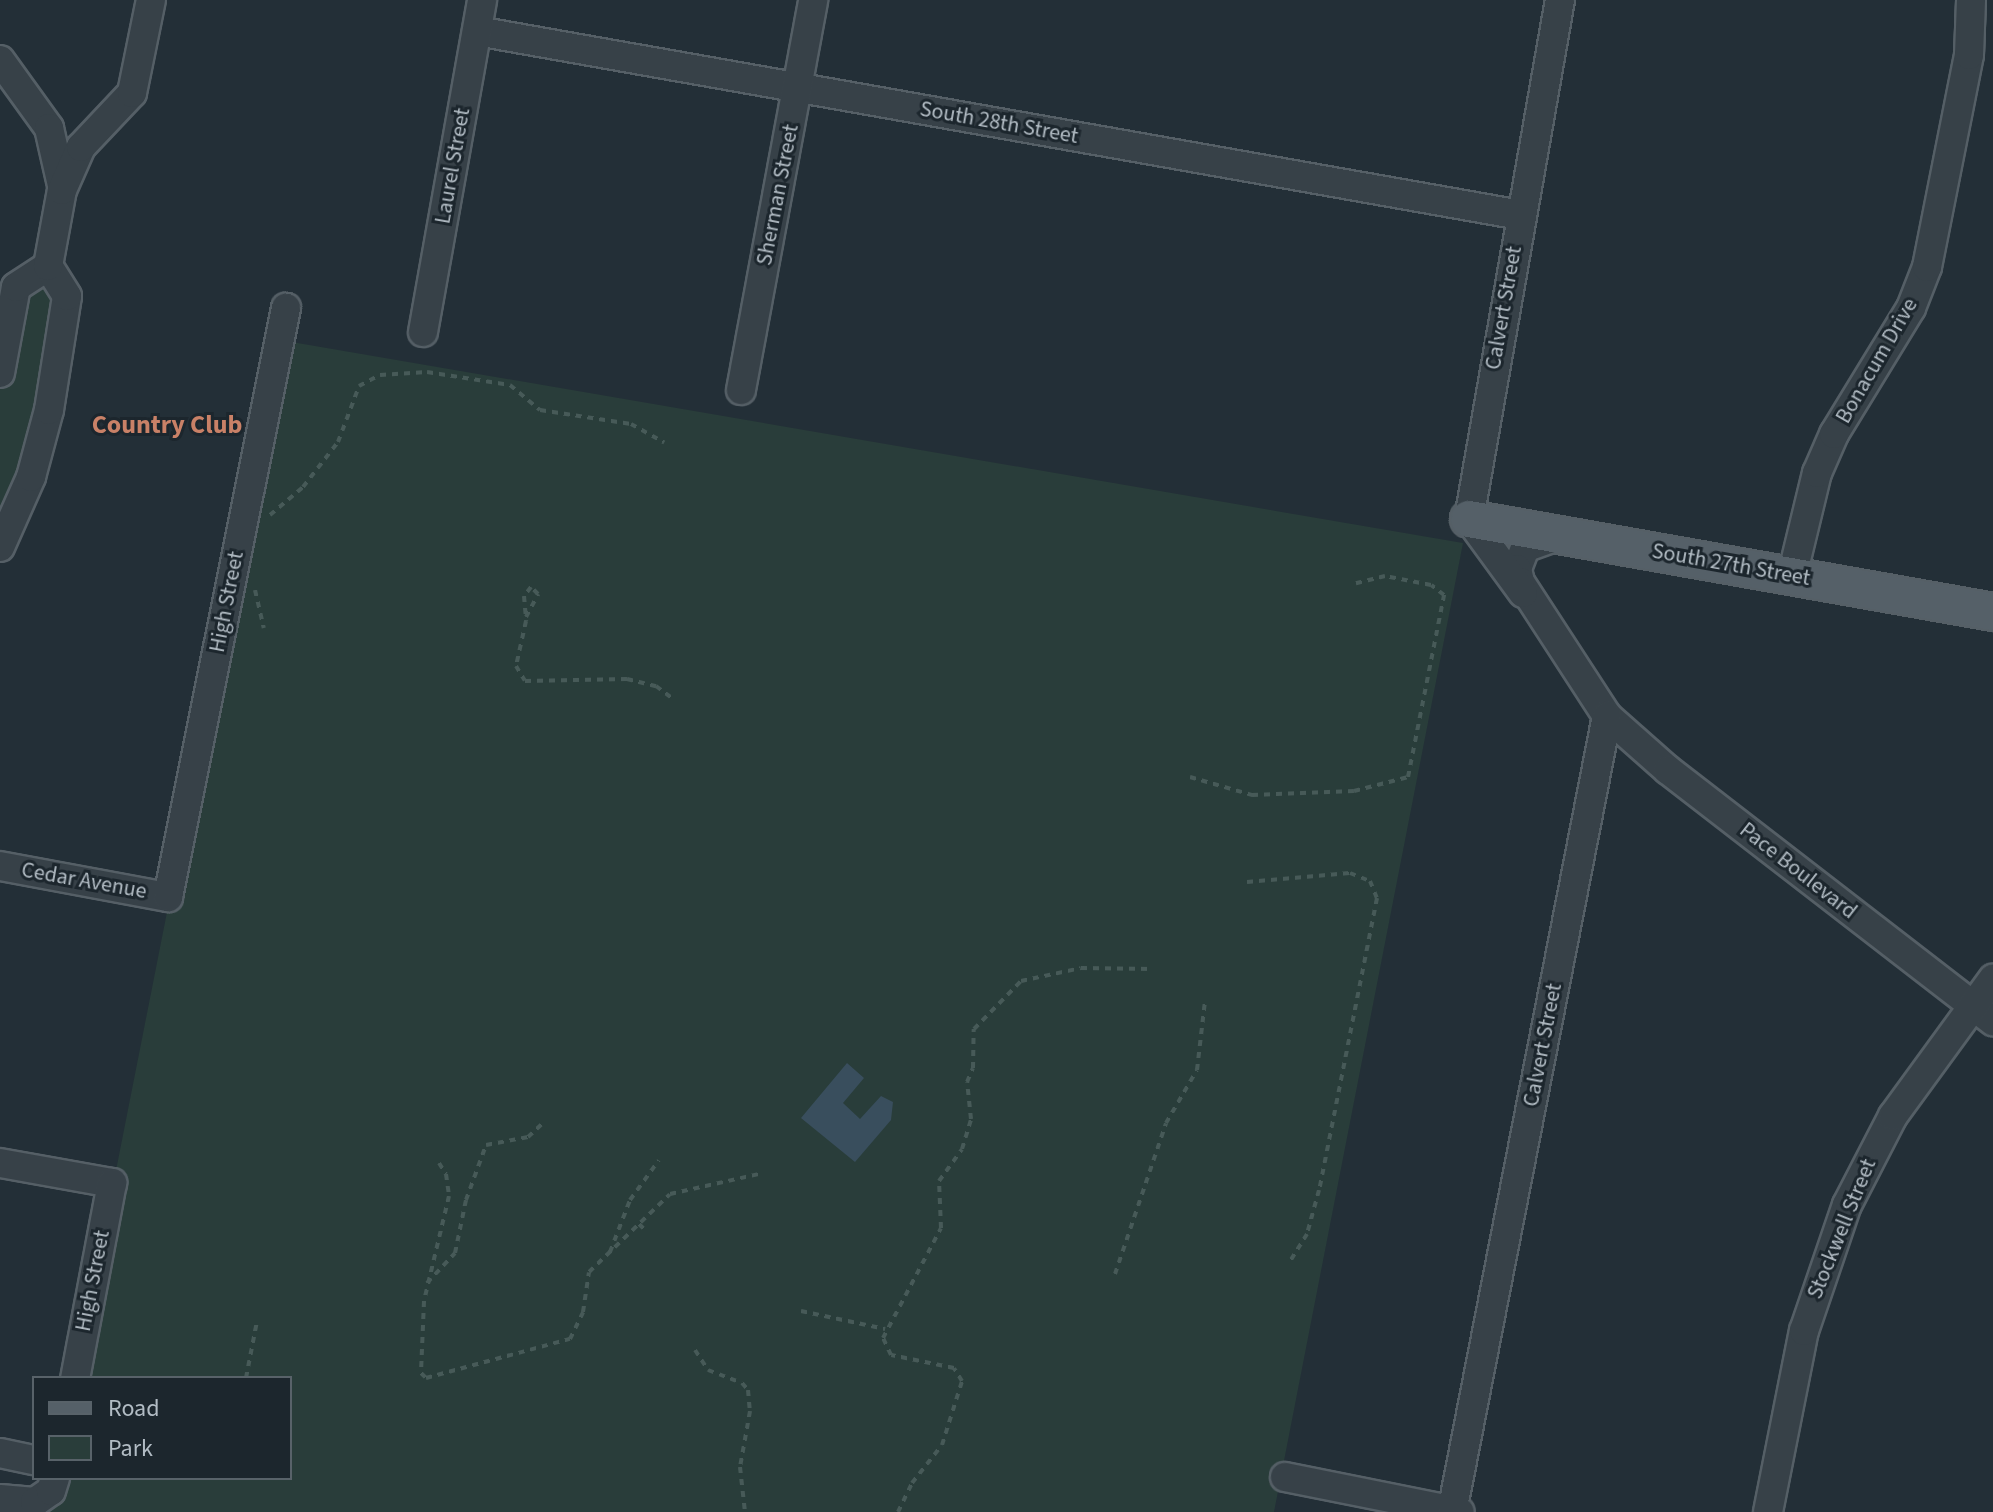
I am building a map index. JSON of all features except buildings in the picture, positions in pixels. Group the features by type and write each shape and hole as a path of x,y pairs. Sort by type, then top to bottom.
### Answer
{"main road":[{"name":"South 27th Street","path":"1469,519 1993,612"}],"street":[{"path":"62,190 81,147 132,93 151,0"},
{"name":"Laurel Street","path":"423,332 482,0"},
{"name":"Sherman Street","path":"741,390 813,0"},
{"name":"Calvert Street","path":"1469,519 1560,0"},
{"name":"Bonacum Drive","path":"1792,576 1817,473 1834,434 1904,321 1927,267 1969,55 1971,0"},
{"name":"South 28th Street","path":"477,31 1520,215"},
{"path":"0,60 49,128 62,168 62,190 48,266 67,296 49,410 31,477 0,547"},
{"path":"0,373 16,287 48,266"},
{"name":"High Street","path":"168,897 286,308"},
{"path":"1469,519 1528,599 1607,716"},
{"path":"1528,599 1517,569 1522,553 1533,542 1561,535"},
{"name":"Calvert Street","path":"1455,1511 1607,716"},
{"name":"Pace Boulevard","path":"1607,716 1668,770 1983,1014"},
{"name":"Cedar Avenue","path":"0,866 168,897"},
{"name":"Stockwell Street","path":"1768,1512 1804,1331 1834,1235 1886,1127 1983,1014 1993,979"},
{"name":"High Street","path":"0,1163 112,1183 75,1376"},
{"path":"0,1453 32,1460"},
{"path":"1285,1477 1455,1511"},
{"path":"0,1499 35,1502 54,1480"}],"path":[{"path":"265,526 338,442 359,386 380,375 427,372 510,385 540,410 631,424 664,442"},
{"path":"1190,777 1252,795 1354,791 1408,777 1444,595 1431,585 1385,576 1356,583"},
{"path":"256,582 264,628"},
{"path":"526,617 524,596 531,587 538,594 526,617 516,666 525,681 627,679 656,686 672,698"},
{"path":"1247,882 1350,873 1370,881 1377,898 1324,1169 1307,1234 1289,1263"},
{"path":"898,1512 912,1483 942,1445 962,1381 954,1368 891,1355 885,1329 941,1228 939,1181 962,1149 971,1119 967,1082 975,1056 974,1029 1021,981 1081,968 1153,969"},
{"path":"1115,1274 1166,1123 1197,1070 1205,1001"},
{"path":"427,1283 455,1253 466,1200 486,1145 528,1137 545,1121"},
{"path":"609,1255 630,1200 659,1160"},
{"path":"439,1163 446,1174 449,1196 427,1283 421,1373 437,1378 570,1339 583,1312 589,1272 639,1224 683,1188 763,1173"},
{"path":"639,1224 645,1230"},
{"path":"801,1311 885,1329"},
{"path":"246,1376 257,1321"},
{"path":"695,1350 700,1364 748,1390 750,1411 740,1467 745,1512"}],"green space":[{"path":"48,266 67,295 0,547 0,373 16,287"},
{"path":"280,340 1463,543 1274,1512 0,1512 52,1480 292,1480 292,1376 75,1376"}],"water":[{"path":"847,1063 864,1078 843,1103 860,1119 881,1096 893,1102 891,1120 855,1162 801,1118"}],"district":[{"name":"Country Club","path":"167,425"}]}
